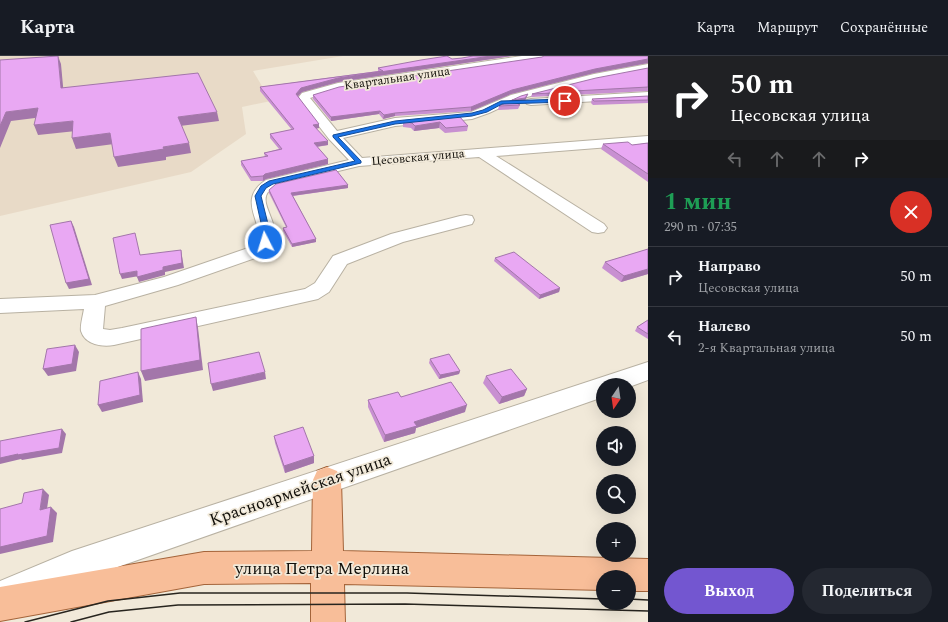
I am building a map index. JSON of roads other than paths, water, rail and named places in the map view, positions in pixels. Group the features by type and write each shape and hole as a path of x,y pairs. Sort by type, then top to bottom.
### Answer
{"main road":[{"path":"327,480 328,622"},
{"name":"улица Петра Мерлина","path":"0,604 204,568 327,567 648,575"}],"street":[{"name":"Квартальная улица","path":"334,136 305,101 304,98 306,95 338,86 541,56"},
{"path":"334,136 395,122 472,115 485,111 514,97 594,77 648,67"},
{"path":"501,102 551,102 648,96"},
{"path":"334,136 359,162"},
{"name":"Цесовская улица","path":"0,306 95,302 171,281 255,252 264,245 266,237 258,196 263,187 292,177 359,162 648,140"},
{"path":"482,152 598,228"},
{"path":"95,302 92,331 94,335 98,338 105,339 122,336 311,294 326,284 336,264 340,260 397,238 466,220"},
{"path":"630,378 648,372"},
{"name":"Красноармейская улица","path":"0,598 72,566 596,389"}],"tram line":[{"path":"25,622 108,601 180,593 407,593 596,599"},
{"path":"636,599 648,600"},
{"path":"71,622 109,612 178,605 405,604 648,611"}]}
